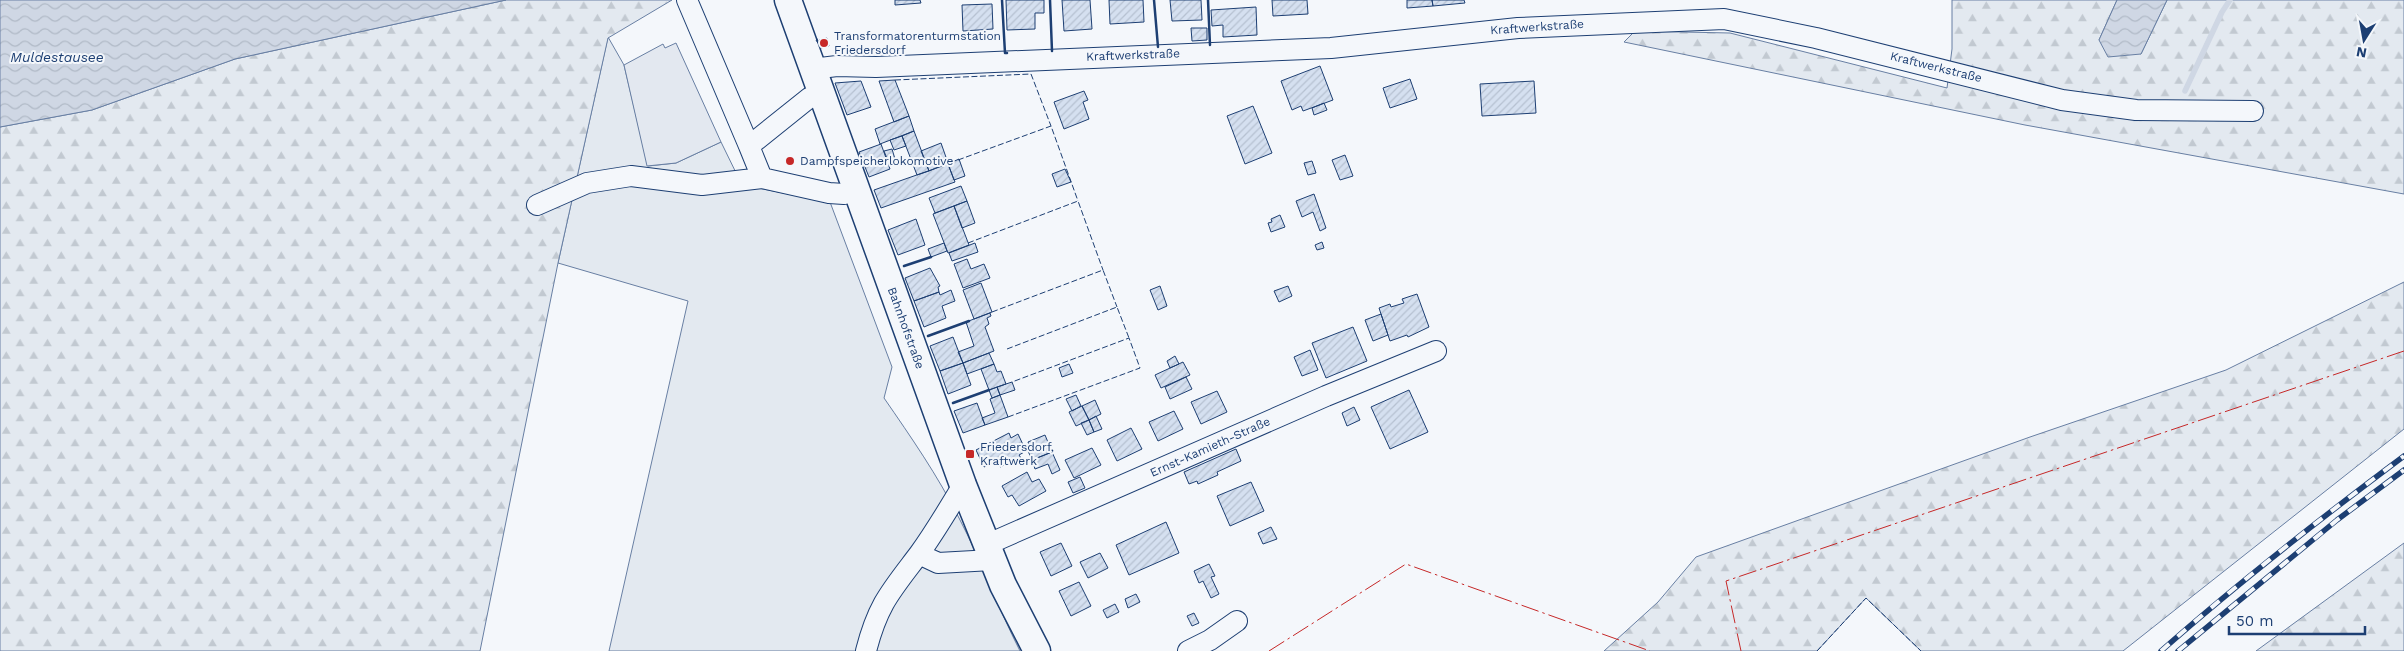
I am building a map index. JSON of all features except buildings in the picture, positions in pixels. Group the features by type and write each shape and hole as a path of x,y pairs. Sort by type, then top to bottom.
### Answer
{"main road":[{"name":"Bahnhofstraße","path":"788,0 963,486 989,552 1037,651"}],"street":[{"path":"687,0 762,178"},
{"name":"Kraftwerkstraße","path":"812,69 837,66 876,67 1331,48 1518,28 1724,19 1826,40 2062,100 2136,110 2253,112"},
{"path":"748,146 809,98 821,94"},
{"path":"537,205 587,183 631,176 702,185 762,178 829,193 844,194 855,190"},
{"name":"Ernst-Kamieth-Straße","path":"989,552 1326,396 1436,351"},
{"path":"866,651 873,623 880,607 919,554 963,486"},
{"path":"919,554 938,563 989,552"},
{"path":"1188,651 1210,640 1237,621"}],"green space":[{"path":"506,0 672,0 608,38 558,263 480,651 0,651 0,127 92,110 235,59"},
{"path":"1952,0 2117,0 2099,40 2141,54 2167,0 2404,0 2404,194 2025,125 1624,42 1635,31 1730,33 1947,88 1952,49"},
{"path":"608,37 624,65 648,166 676,163 721,142 742,185 830,202 892,367 884,398 924,457 951,502 1020,651 609,651 688,301 558,263"},
{"path":"2404,282 2404,429 2123,651 1921,651 1866,598 1817,651 1604,651 1658,602 1696,557 2030,437 2226,370"},
{"path":"2404,543 2404,651 2256,651"}],"shaded area":[{"path":"676,43 721,142 676,163 647,166 624,65 663,44 665,48"}],"water":[{"name":"Muldestausee","path":"0,0 506,0 235,59 92,110 0,127"},
{"path":"2117,0 2167,0 2141,54 2108,57 2099,40"}],"waterway":[{"path":"2185,91 2222,12 2230,0"}],"railway":[{"path":"2161,651 2281,551 2404,456"},
{"path":"2178,651 2337,520 2404,470"}],"fence":[{"path":"818,39 816,40 819,45"},
{"path":"895,80 1031,74 1051,126"},
{"path":"958,160 1051,126 1078,201"},
{"path":"968,243 1078,201 1103,270"},
{"path":"992,312 1103,270 1117,307"},
{"path":"1007,349 1117,307 1129,338"},
{"path":"1008,417 1140,368 1129,338 1012,382"},
{"path":"1817,651 1866,598 1921,651"}],"wall":[{"path":"1002,0 1005,53 1007,53"},
{"path":"1050,0 1052,51"},
{"path":"1154,0 1158,47"},
{"path":"1208,0 1210,45"},
{"path":"904,266 931,257"},
{"path":"928,336 969,321"},
{"path":"953,403 989,390"}],"power":[{"path":"1741,651 1726,581 2404,351"},
{"path":"1269,651 1406,564 1650,651"}],"place":[{"name":"Transformatorenturmstation Friedersdorf","path":"824,43"},
{"name":"Dampfspeicherlokomotive","path":"790,161"},
{"name":"Friedersdorf, Kraftwerk","path":"970,454"}]}
